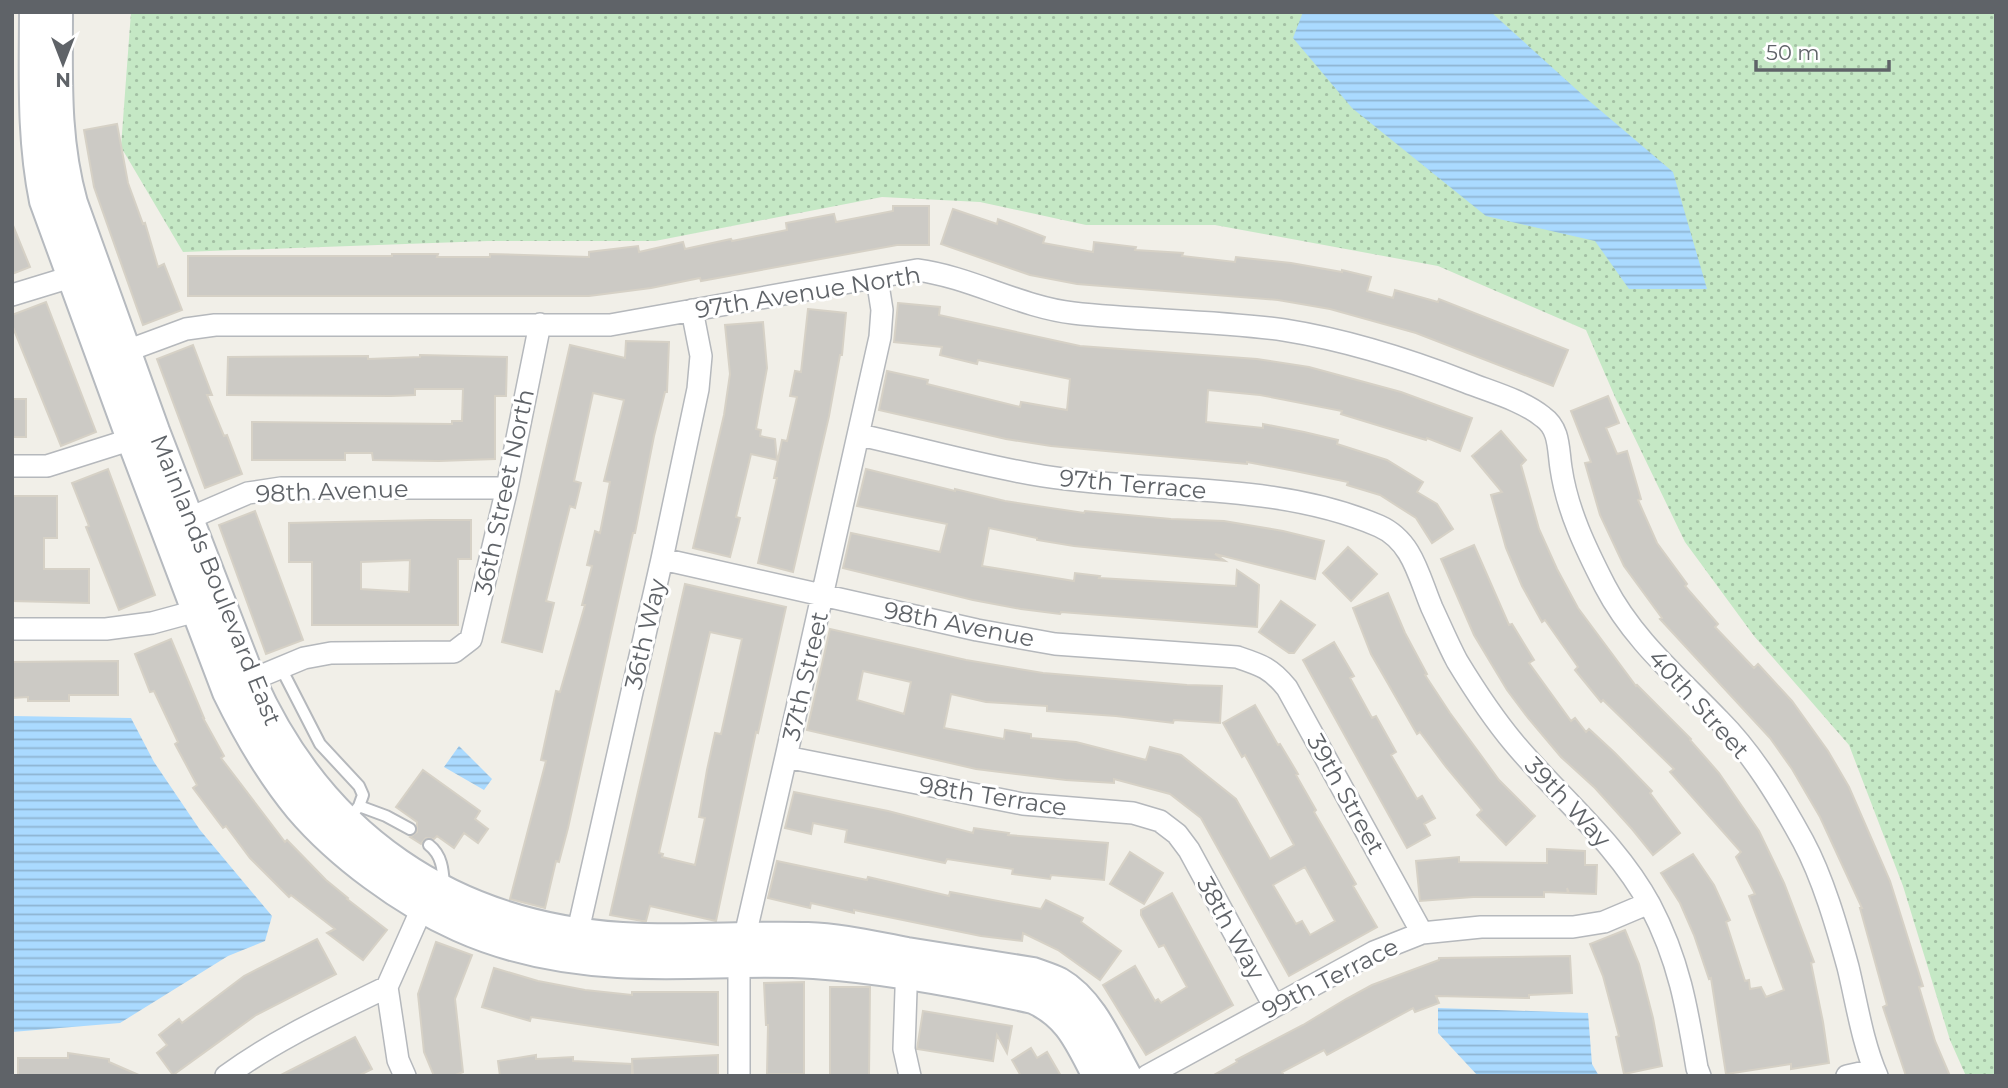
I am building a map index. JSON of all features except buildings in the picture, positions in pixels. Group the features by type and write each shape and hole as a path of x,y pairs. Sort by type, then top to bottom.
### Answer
{"street":[{"path":"34,12 33,126 36,162 44,201 85,273"},
{"path":"58,12 58,131 85,273 209,608 227,692 244,728 269,768 300,809 346,823"},
{"name":"97th Avenue North","path":"114,356 186,329 215,325 610,325 917,270 941,273 1069,313 1282,330 1366,347 1439,372 1542,415"},
{"path":"12,295 85,273"},
{"name":"37th Street","path":"739,1076 742,949 880,337 882,310 877,278"},
{"name":"36th Way","path":"575,945 698,388 701,356 692,310"},
{"name":"36th Street North","path":"281,668 304,658 331,653 454,652 471,639 507,488 540,324"},
{"name":"40th Street","path":"1542,415 1554,427 1570,508 1607,591 1634,633 1722,722 1764,777 1805,845 1831,910 1848,968 1861,1031 1876,1073"},
{"path":"12,466 47,466 143,435"},
{"name":"97th Terrace","path":"859,435 1043,476 1277,497 1340,512 1382,527 1402,543"},
{"name":"98th Avenue","path":"177,523 248,493 281,488 507,488"},
{"name":"39th Way","path":"1402,543 1416,564 1431,606 1456,658 1480,698 1513,742 1625,865 1649,903 1671,948 1684,993 1700,1076"},
{"name":"98th Avenue","path":"662,559 977,630 1055,644 1237,657 1259,664"},
{"path":"12,629 106,629 152,623 209,608"},
{"name":"Mainlands Boulevard East","path":"209,608 251,680 268,718 299,766 346,823 393,859 433,895 489,912 575,945 624,937 742,949 809,937 850,941 907,963 1032,972 1059,982 1079,998 1128,1076"},
{"name":"39th Street","path":"1259,664 1273,672 1287,688 1422,933"},
{"path":"251,680 281,668"},
{"name":"98th Terrace","path":"786,757 1023,804 1133,813 1160,821 1177,834 1189,850"},
{"name":"38th Way","path":"1189,850 1274,1006"},
{"path":"405,1076 398,1059 387,987 433,895"},
{"name":"99th Terrace","path":"1147,1076 1374,952 1422,933 1481,927 1573,927 1604,922 1649,903"},
{"path":"910,1076 904,1049 907,963 1050,1006 1073,1032 1097,1076"},
{"path":"226,1076 249,1059 307,1026 387,987"},
{"path":"1847,1076 1876,1073"}],"lane":[{"path":"281,668 320,744 359,786 363,795 346,823"},
{"path":"346,823 386,816 410,829"},
{"path":"429,845 435,849 442,865 433,895"}],"green space":[{"path":"131,12 1996,12 1996,1076 1966,1076 1950,1040 1903,886 1849,745 1754,636 1685,542 1586,330 1438,266 1215,225 1086,225 980,202 882,197 655,241 488,241 183,252 121,147"}],"water":[{"path":"1303,12 1491,12 1673,172 1707,289 1629,289 1595,241 1486,216 1352,108 1293,38"},
{"path":"12,716 131,718 154,762 200,830 272,916 265,941 228,956 120,1023 12,1032"},
{"path":"459,746 492,779 484,790 444,767"},
{"path":"1438,1008 1588,1013 1592,1064 1599,1076 1478,1076 1438,1033"}]}
